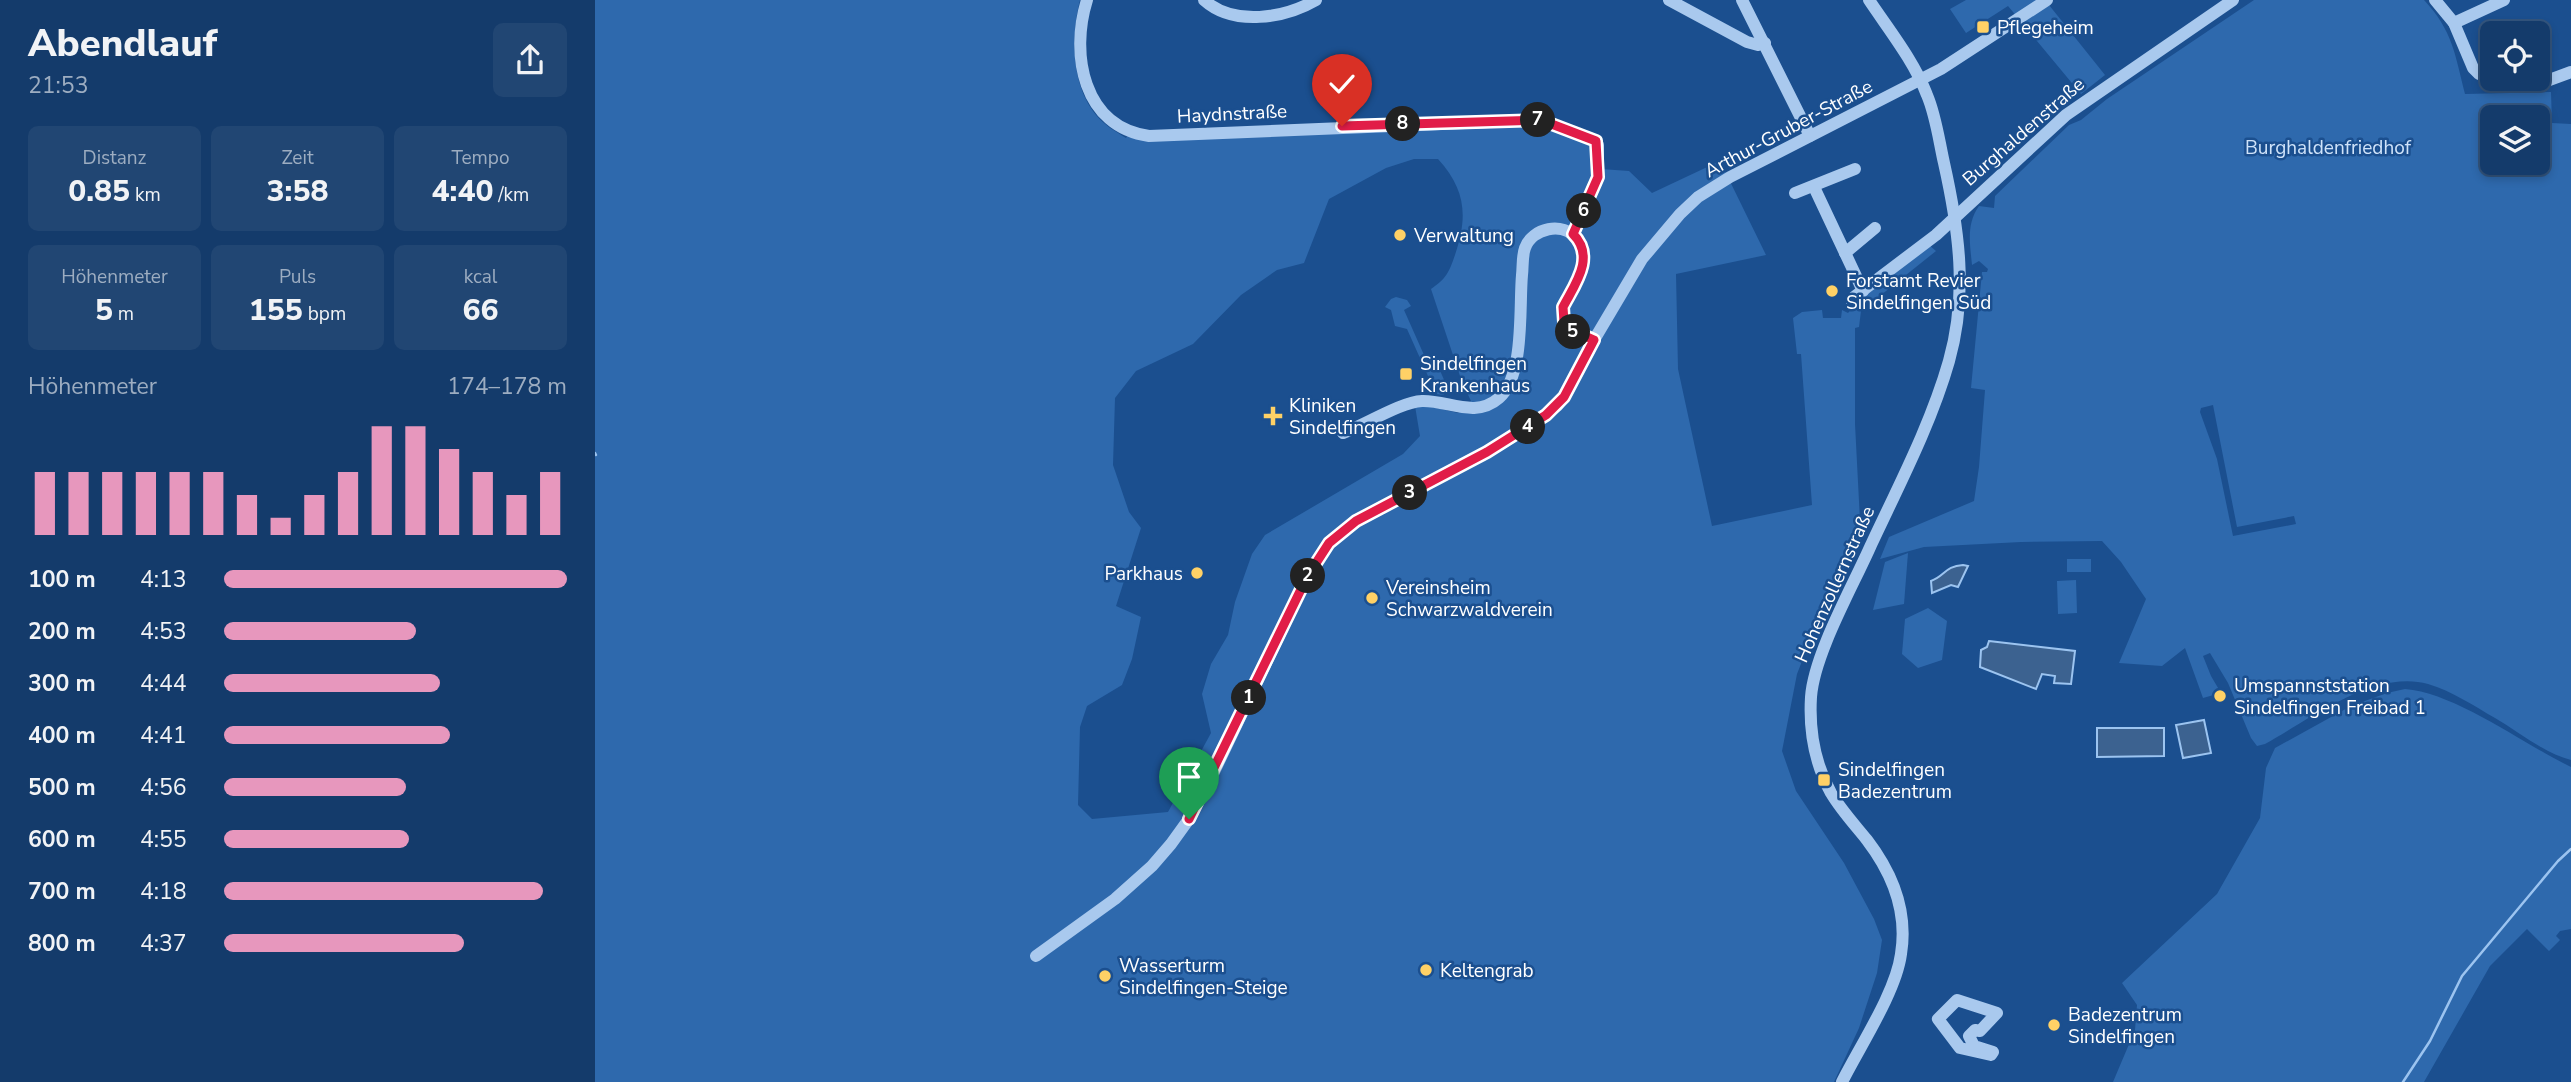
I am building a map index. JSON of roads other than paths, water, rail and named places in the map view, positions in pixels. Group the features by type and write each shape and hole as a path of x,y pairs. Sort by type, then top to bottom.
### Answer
{"street":[{"name":"Haydnstraße","path":"1087,0 1081,32 1086,80 1093,103 1119,127 1149,136 1342,126 1547,121 1592,139 1598,145 1598,177 1573,234"},
{"path":"1205,0 1227,13 1245,16 1288,12 1316,0"},
{"path":"1668,0 1747,42 1758,45 1765,43"},
{"path":"1742,0 1810,136"},
{"name":"Hohenzollernstraße","path":"1842,1082 1892,984 1901,954 1903,921 1901,904 1887,870 1836,802 1824,780 1815,754 1811,727 1811,694 1824,649 1915,448 1949,363 1960,298 1961,256 1955,215 1929,98 1869,0"},
{"name":"Arthur-Gruber-Straße","path":"1037,956 1115,899 1152,866 1189,819 1307,577 1329,543 1356,521 1475,459 1546,415 1564,397 1642,259 1680,214 1699,197 1730,177 1920,80 1970,51 2047,0"},
{"name":"Burghaldenstraße","path":"1852,305 1854,298 1863,290 1936,235 2080,104 2233,0"},
{"path":"2435,0 2454,23 2473,68 2480,74"},
{"path":"2454,23 2504,0"},
{"path":"2550,79 2571,72"},
{"path":"1795,193 1855,169"},
{"path":"1814,187 1863,290"},
{"path":"1845,253 1875,228"},
{"path":"1343,433 1411,403 1424,401 1470,409 1481,408 1500,397 1508,386 1516,360 1524,249 1534,235 1545,230 1562,230 1573,234 1582,248 1584,265 1563,307 1564,322 1574,332 1594,340"},
{"path":"1957,1000 1997,1013 1980,1031 1975,1030 1969,1036 1974,1046 1993,1052 1991,1055 1961,1048 1938,1019 1957,1000"}],"waterway":[{"path":"2403,1082 2430,1041 2462,976 2571,849"}],"place":[{"name":"Pflegeheim","path":"1983,27"},
{"name":"Verwaltung","path":"1400,235"},
{"name":"Forstamt Revier Sindelfingen Süd","path":"1832,291"},
{"name":"Sindelfingen Krankenhaus","path":"1406,374"},
{"name":"Kliniken Sindelfingen","path":"1273,416"},
{"name":"Parkhaus","path":"1197,573"},
{"name":"Vereinsheim Schwarzwaldverein","path":"1372,598"},
{"name":"Umspannststation Sindelfingen Freibad 1","path":"2220,696"},
{"name":"Sindelfingen Badezentrum","path":"1824,780"},
{"name":"Keltengrab","path":"1426,970"},
{"name":"Wasserturm Sindelfingen-Steige","path":"1105,976"},
{"name":"Badezentrum Sindelfingen","path":"2054,1025"}],"park label":[{"name":"Burghaldenfriedhof","path":"2328,147"}]}
